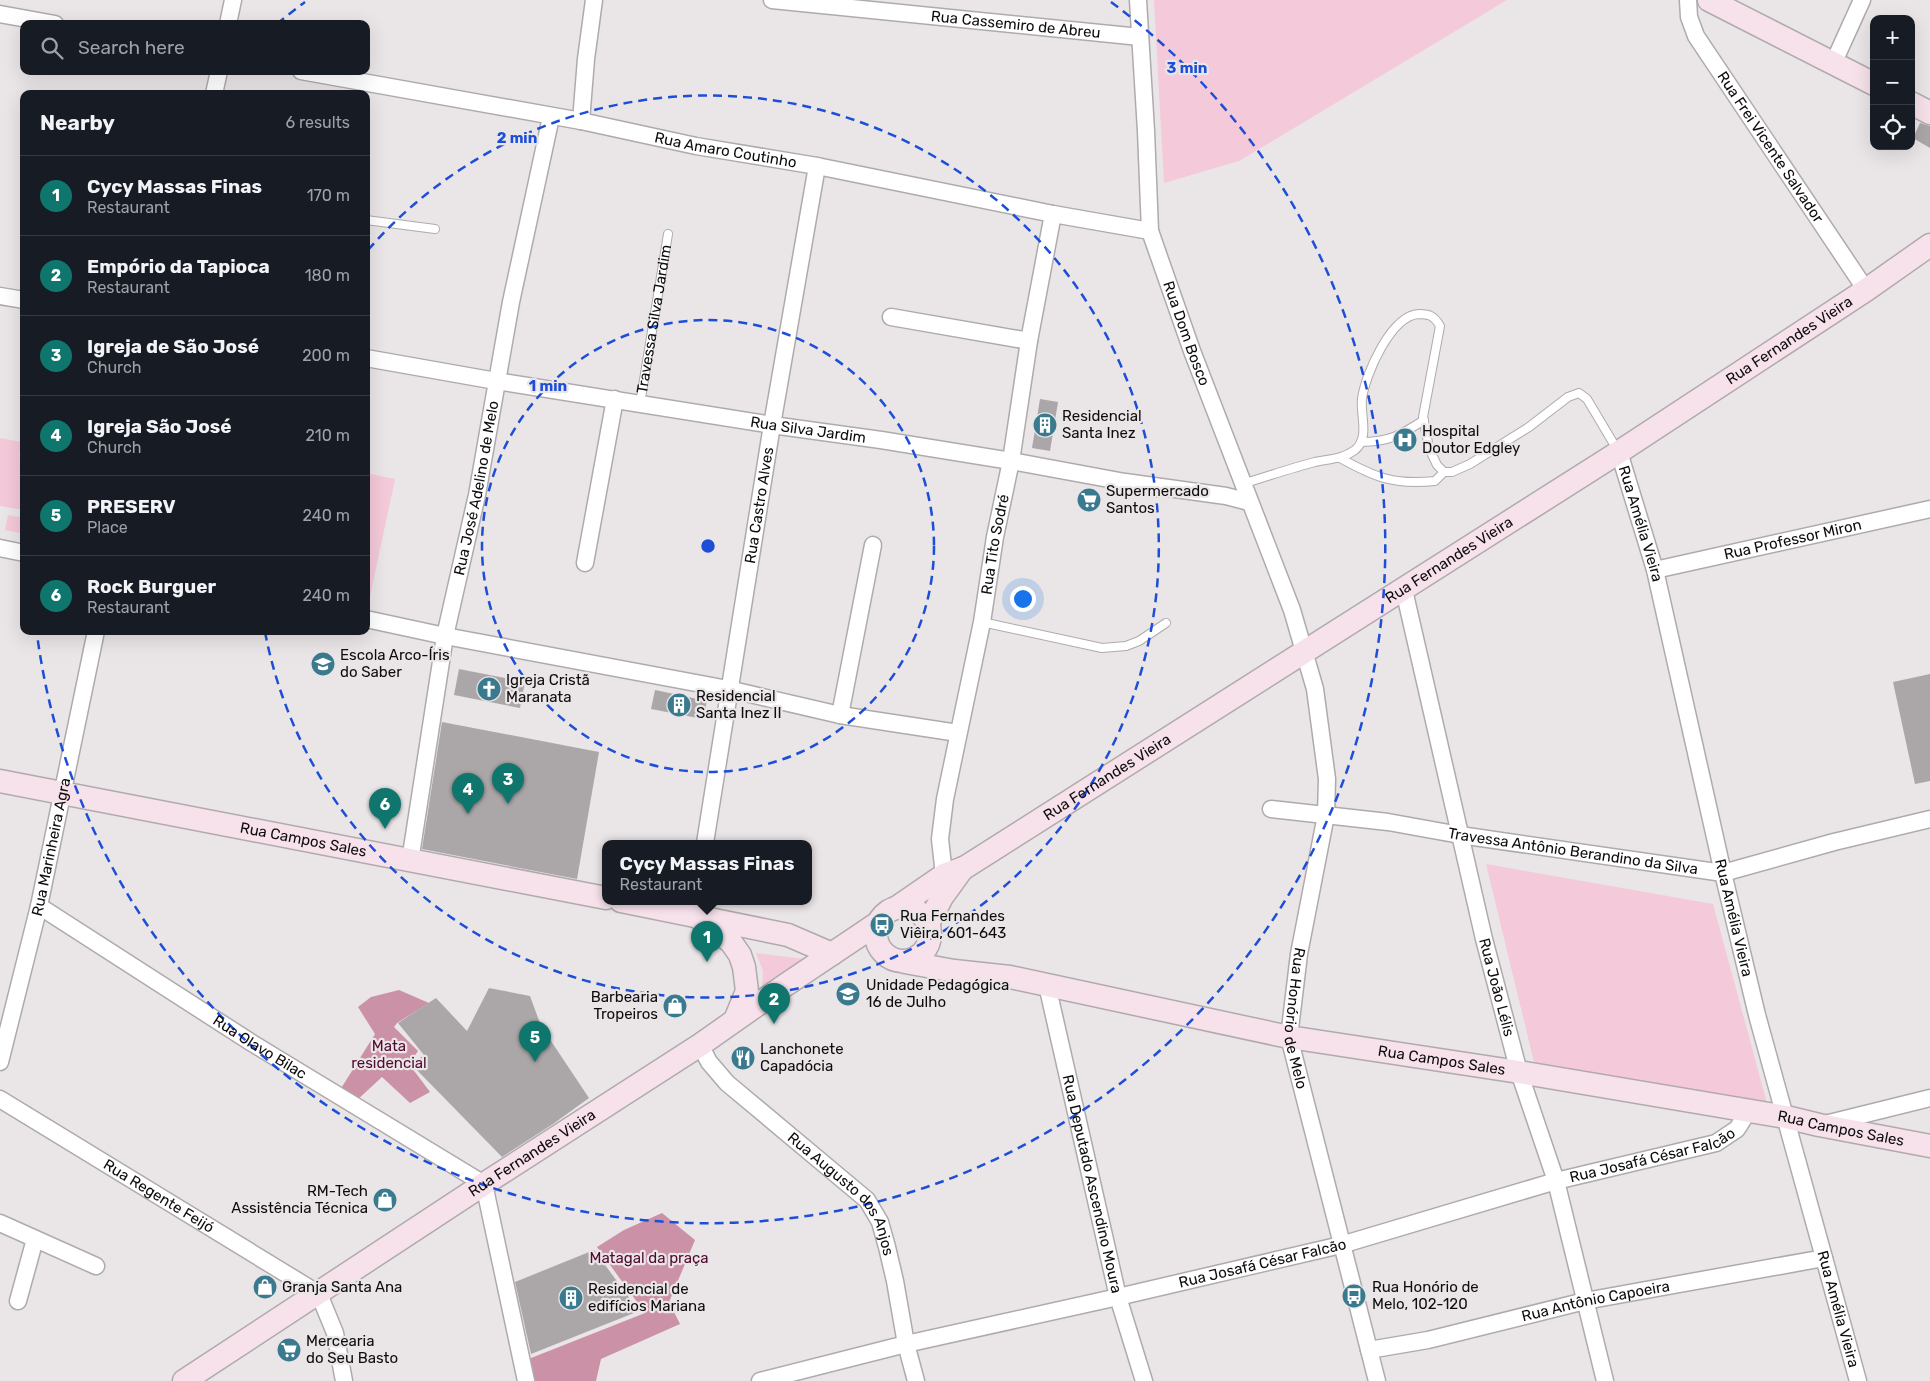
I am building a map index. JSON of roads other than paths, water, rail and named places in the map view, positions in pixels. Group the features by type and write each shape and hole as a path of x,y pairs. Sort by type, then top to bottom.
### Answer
{"street":[{"path":"229,20 233,0"},
{"path":"581,121 586,59 594,0"},
{"name":"Rua Cassemiro de Abreu","path":"772,0 831,3 1140,37"},
{"name":"Rua Dom Bosco","path":"1138,0 1150,231 1192,351 1292,610 1304,652"},
{"name":"Rua Frei Vicente Salvador","path":"1688,0 1689,17 1696,36 1866,290"},
{"path":"1709,0 1870,82"},
{"path":"1833,64 1862,0"},
{"path":"0,14 32,20"},
{"path":"215,90 218,75"},
{"name":"Rua Amaro Coutinho","path":"323,75 581,121 696,146 816,166 1052,214 1150,231"},
{"path":"1915,105 1930,113"},
{"name":"Rua José Adelino de Melo","path":"410,861 446,636 477,495 496,381 533,195 551,117"},
{"name":"Rua Castro Alves","path":"705,840 728,689 816,166"},
{"name":"Rua Tito Sodré","path":"954,871 940,839 941,826 958,733 982,622 995,537 1011,461 1029,341 1052,214"},
{"name":"Rua Fernandes Vieira","path":"896,908 1404,590 1619,452 1930,246"},
{"path":"0,296 20,299"},
{"path":"891,317 1029,341"},
{"name":"Rua Silva Jardim","path":"370,359 640,404 1011,461 1125,482 1226,496 1249,502"},
{"name":"Travessa Silva Jardim","path":"585,563 614,399"},
{"name":"Rua Amélia Vieira","path":"1619,452 1655,570 1723,873 1758,1015 1858,1381"},
{"name":"Rua Professor Miron","path":"1655,570 1930,510"},
{"path":"840,715 873,545"},
{"path":"0,548 20,552"},
{"name":"Rua João Lélis","path":"1404,590 1484,939 1519,1072 1556,1181 1605,1381"},
{"path":"370,620 728,689 840,715 958,733"},
{"name":"Rua Marinheira Agra","path":"0,1062 39,906 61,792 95,635"},
{"name":"Rua Honório de Melo","path":"1304,652 1315,689 1320,723 1327,779 1326,815 1300,954 1289,1037 1377,1381"},
{"name":"Rua Campos Sales","path":"0,781 602,897"},
{"name":"Travessa Antônio Berandino da Silva","path":"1271,809 1388,822 1460,835 1723,873 1834,842 1930,819"},
{"name":"Rua Fernandes Vieira","path":"928,924 954,871"},
{"name":"Rua Campos Sales","path":"663,905 694,908 788,935 834,953 954,971 1010,977 1289,1037 1749,1110 1819,1126 1930,1146"},
{"name":"Rua Olavo Bilac","path":"39,906 252,1043 484,1184"},
{"path":"904,907 919,912 928,924 930,932 928,947 922,955 914,960 899,962 886,956 876,941 875,932 878,923 885,914 896,908 904,907"},
{"path":"694,908 731,942 740,954 744,967 747,991 734,1021"},
{"name":"Rua Fernandes Vieira","path":"184,1381 700,1045 878,923"},
{"path":"928,947 954,971"},
{"name":"Rua Deputado Ascendino Moura","path":"1047,985 1118,1297 1144,1381"},
{"name":"Rua Augusto dos Anjos","path":"700,1045 709,1062 727,1084 867,1200 880,1222 887,1247 906,1344 916,1381"},
{"path":"1819,1126 1930,1098"},
{"name":"Rua Regente Feijó","path":"0,1099 319,1294"},
{"name":"Rua Josafá César Falcão","path":"760,1381 906,1344 1118,1297 1341,1244 1556,1181 1716,1143 1737,1129 1749,1110"},
{"path":"484,1184 526,1381"},
{"path":"0,1223 96,1266"},
{"path":"18,1301 35,1239"},
{"name":"Rua Antônio Capoeira","path":"1369,1350 1428,1340 1585,1301 1824,1258"},
{"path":"319,1294 335,1333 344,1381"}],"lane":[{"path":"370,221 435,229"},
{"name":"Travessa Silva Jardim","path":"640,404 668,234"},
{"path":"1242,484 1316,462 1340,458 1355,450 1361,442 1364,420 1362,399 1370,369 1378,352 1396,327 1413,314 1426,314 1435,317 1440,326 1430,375 1424,420 1429,448 1437,465 1444,472 1452,472 1470,464 1529,427 1568,396 1579,393 1587,399 1619,452"},
{"path":"1361,442 1390,440 1424,420"},
{"path":"1340,458 1370,475 1404,482 1435,481 1444,472"},
{"path":"982,622 1102,648 1126,646 1166,623"}],"place":[{"name":"Residencial Santa Inez","path":"1045,425"},
{"name":"Hospital Doutor Edgley","path":"1405,440"},
{"name":"Supermercado Santos","path":"1089,500"},
{"name":"Escola Arco-Íris do Saber","path":"323,664"},
{"name":"Igreja Cristã Maranata","path":"489,689"},
{"name":"Residencial Santa Inez II","path":"679,705"},
{"name":"Igreja de São José","path":"508,804"},
{"name":"Igreja São José","path":"468,814"},
{"name":"Rock Burguer","path":"385,829"},
{"name":"Rua Fernandes Viêira, 601-643","path":"882,925"},
{"name":"Cycy Massas Finas","path":"707,962"},
{"name":"Unidade Pedagógica 16 de Julho","path":"848,994"},
{"name":"Barbearia Tropeiros","path":"675,1006"},
{"name":"Empório da Tapioca","path":"774,1024"},
{"name":"Lanchonete Capadócia","path":"743,1058"},
{"name":"PRESERV","path":"535,1062"},
{"name":"RM-Tech Assistência Técnica","path":"385,1200"},
{"name":"Granja Santa Ana","path":"265,1287"},
{"name":"Rua Honório de Melo, 102-120","path":"1354,1296"},
{"name":"Residencial de edifícios Mariana","path":"571,1298"},
{"name":"Mercearia do Seu Basto","path":"289,1350"}],"park label":[{"name":"Mata residencial","path":"389,1054"},
{"name":"Matagal da praça","path":"649,1258"}]}
